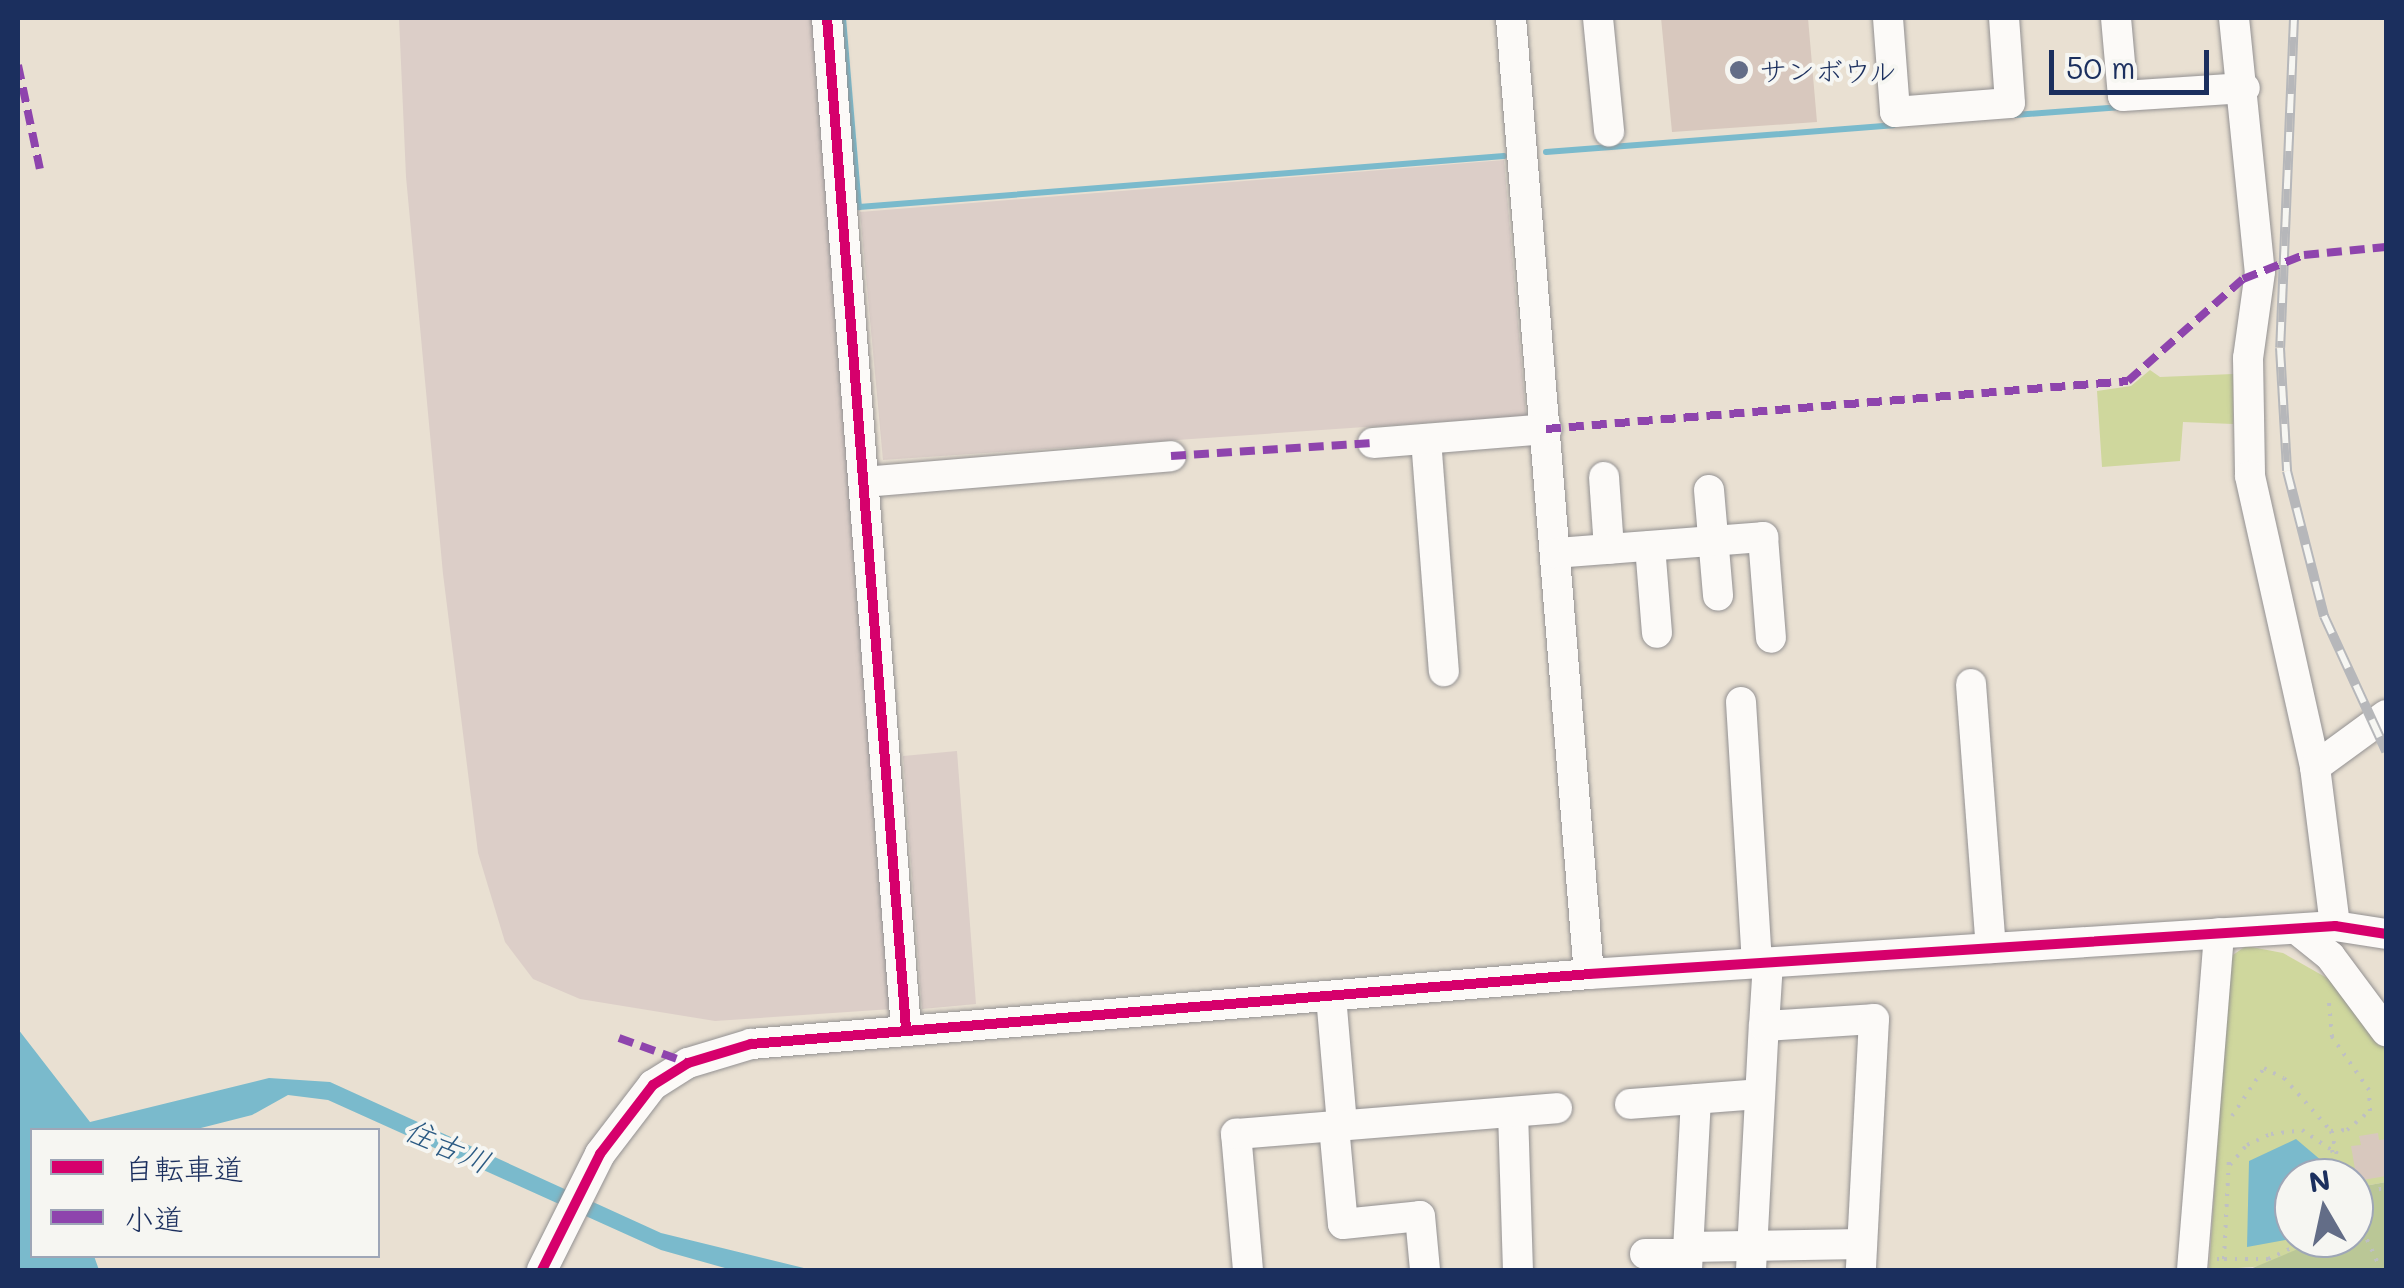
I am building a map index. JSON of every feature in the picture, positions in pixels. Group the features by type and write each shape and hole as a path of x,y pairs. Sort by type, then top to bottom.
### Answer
{"street":[{"path":"827,18 906,1028"},
{"path":"1511,18 1589,974"},
{"path":"1598,18 1609,131"},
{"path":"1888,18 1895,112 2010,104 2004,18"},
{"path":"2116,18 2124,96 2245,88"},
{"path":"2234,18 2245,88 2260,272 2248,358 2250,476 2315,767 2333,941 2386,1031"},
{"path":"1373,444 1546,430"},
{"path":"1426,439 1444,671"},
{"path":"864,482 1170,456"},
{"path":"1604,477 1609,549"},
{"path":"1709,490 1718,596"},
{"path":"1556,553 1763,538 1771,638"},
{"path":"1650,546 1657,633"},
{"path":"1972,684 1991,948"},
{"path":"1741,702 1764,1026 1752,1258"},
{"path":"2315,767 2386,715"},
{"path":"546,1262 600,1154 653,1085 688,1062 751,1044 906,1028 1762,962 2219,932 2299,931 2333,941 2386,934"},
{"path":"2192,1265 2219,932"},
{"path":"1331,996 1343,1224 1420,1216 1425,1270"},
{"path":"1644,1254 1862,1257 1874,1020 1764,1026"},
{"path":"1630,1104 1760,1094"},
{"path":"1688,1257 1696,1099"},
{"path":"1248,1270 1236,1134 1557,1108"},
{"path":"1513,1112 1518,1270"}],"path":[{"path":"2330,1131 2347,1130 2370,1111 2370,1090 2332,1037 2333,941"},
{"path":"2231,1132 2232,1115 2264,1068 2284,1078 2330,1131 2337,1158"},
{"path":"2228,1167 2247,1146 2302,1130 2323,1141 2335,1158"},
{"path":"2224,1259 2230,1150"},
{"path":"2192,1265 2274,1256"}],"shaded area":[{"path":"399,18 818,18 892,1009 715,1021 580,999 533,979 505,942 478,853 443,574 406,177"},
{"path":"1504,160 1526,416 883,460 860,212"},
{"path":"957,751 976,1004 922,1009 903,756"}],"green space":[{"path":"2150,370 2160,377 2233,374 2233,424 2183,422 2180,461 2102,467 2097,391 2131,386"},
{"path":"2246,946 2283,953 2350,991 2386,1045 2386,1182 2374,1184 2374,1158 2274,1158 2274,1258 2283,1258 2267,1266 2209,1270 2230,957"},
{"path":"2386,1182 2386,1270 2248,1270 2276,1258 2374,1258 2374,1184"}],"water":[{"name":"住古川","path":"18,1029 90,1122 269,1078 330,1082 661,1233 812,1270 732,1270 661,1250 328,1100 288,1095 252,1115 201,1128 30,1128 30,1258 95,1258 99,1270 18,1270"},
{"path":"2296,1139 2318,1158 2274,1158 2274,1242 2247,1247 2249,1161"}],"building":[{"name":"サンボウル","path":"1661,18 1808,18 1817,122 1672,132"},
{"path":"2378,1133 2379,1140 2386,1139 2386,1176 2374,1178 2374,1158 2353,1158 2351,1146 2361,1145 2359,1136"}],"waterway":[{"path":"843,18 859,207 1504,156"},
{"path":"2015,115 2122,107"},
{"path":"1546,152 1893,125"}],"railway":[{"path":"2294,18 2280,348 2287,471 2324,616 2386,751"}],"marked path":[{"path":"18,65 40,169"},
{"path":"1546,429 2128,381 2243,279 2304,255 2386,247"},
{"path":"1171,456 1373,443"},
{"path":"619,1038 688,1063"}],"cycle path":[{"path":"827,18 906,1028"},
{"path":"542,1270 600,1154 653,1085 688,1063 751,1044 1589,974 2335,926 2386,934"}],"place":[{"name":"サンボウル","path":"1739,70"}]}
